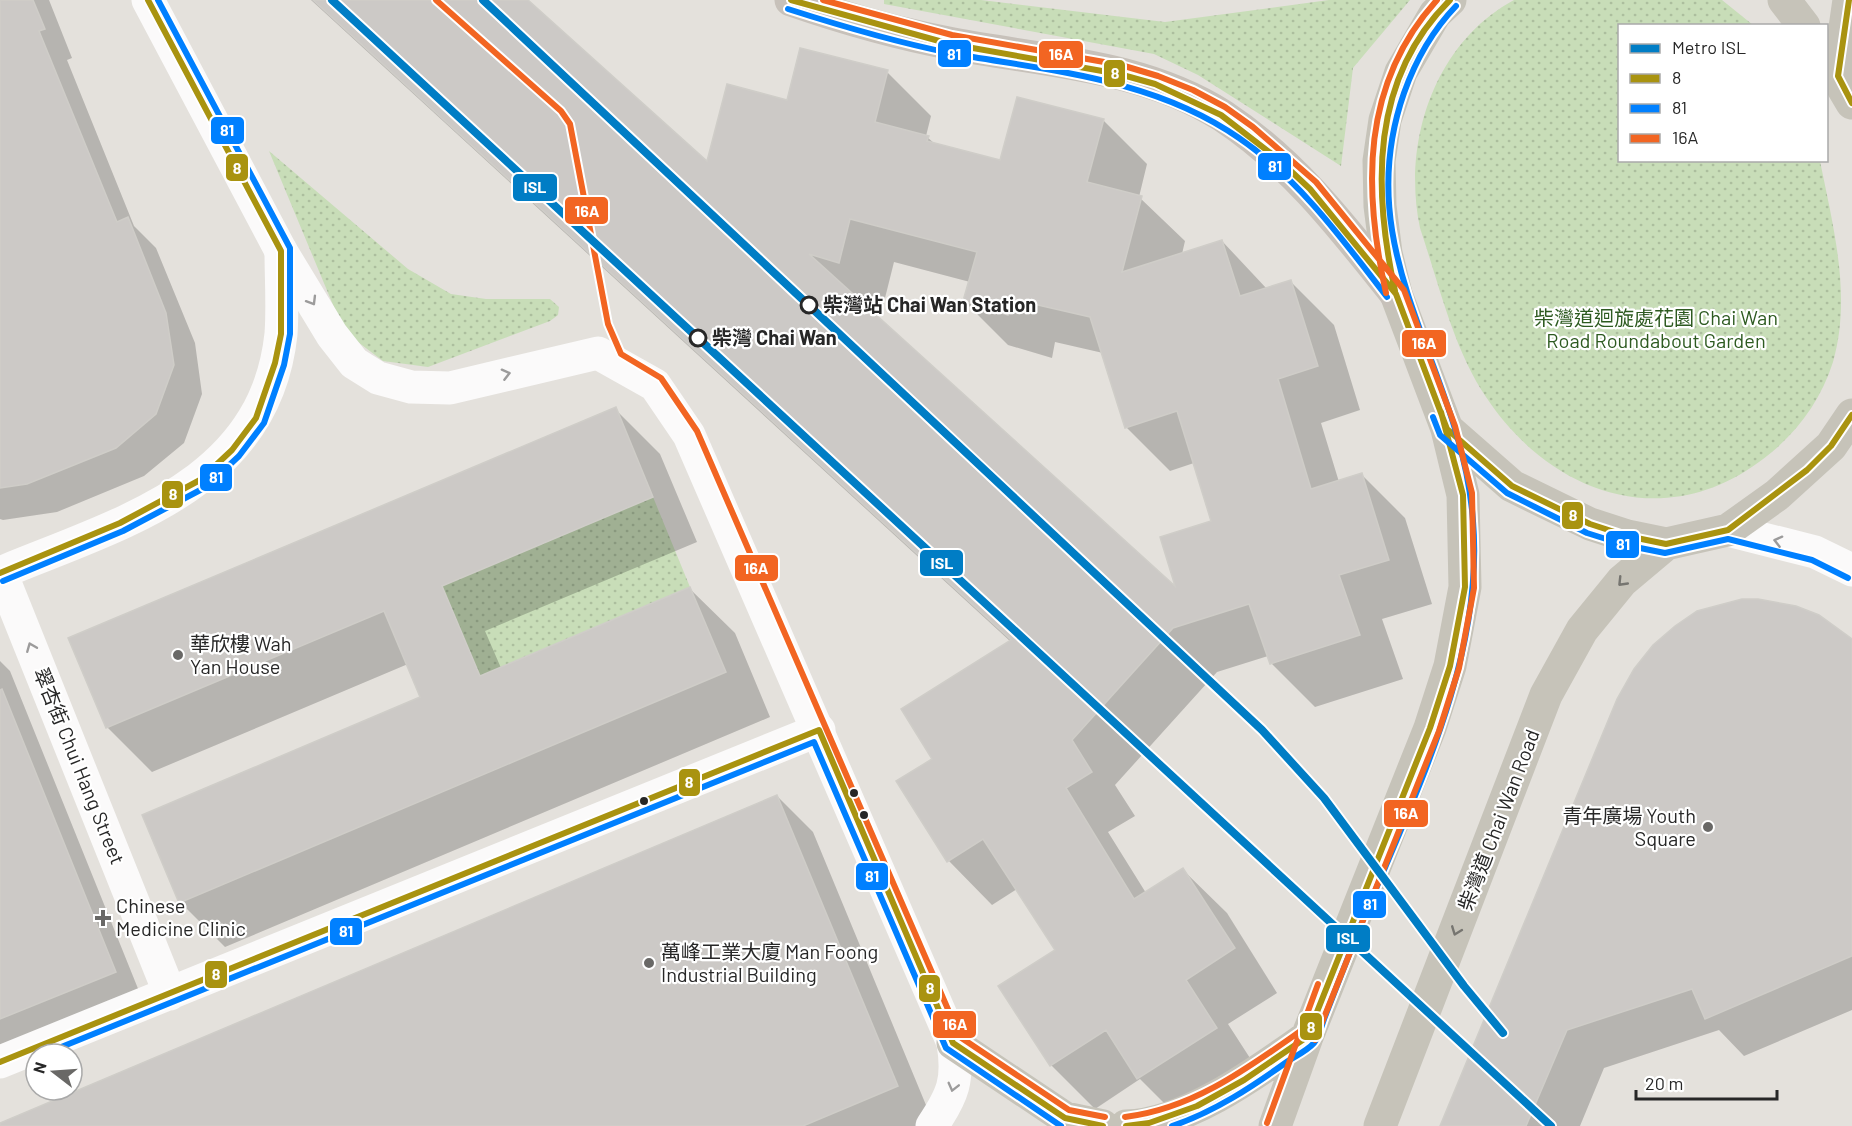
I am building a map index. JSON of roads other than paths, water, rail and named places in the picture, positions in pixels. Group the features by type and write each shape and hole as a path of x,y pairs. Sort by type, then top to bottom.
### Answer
{"highway":[{"path":"791,0 950,44 1119,74 1155,84 1189,98 1221,115 1248,134 1310,189 1396,294"}],"main road":[{"name":"柴灣道 Chai Wan Road","path":"1275,1126 1307,1036 1430,728 1450,666 1465,586 1463,495 1447,429 1396,294 1386,253 1380,206 1379,161 1385,120 1401,72 1435,14 1450,0"},
{"path":"1784,0 1802,24"},
{"path":"1839,79 1849,0"},
{"name":"柴灣道 Chai Wan Road","path":"1447,429 1512,486 1590,524 1627,537 1666,544 1728,530 1807,470 1831,446 1852,415"},
{"name":"柴灣道 Chai Wan Road","path":"1380,1126 1546,695 1582,630 1622,581 1666,544"},
{"path":"1126,1126 1164,1119 1200,1104 1280,1056 1307,1036"},
{"path":"953,1043 1065,1118 1103,1126"}],"street":[{"path":"148,0 281,251 332,335 354,363 378,378 411,387 450,388 598,353 655,385 689,435 953,1043 957,1068 949,1102 932,1126"},
{"path":"1,573 163,502 200,480 232,450 256,418 275,363 281,333 281,251"},
{"path":"1728,530 1815,552 1852,570"},
{"name":"翠杏街 Chui Hang Street","path":"1,573 170,994"},
{"path":"0,1062 819,730"}],"metro line":[{"name":"ISL","path":"332,0 1551,1126"},
{"name":"ISL","path":"483,0 1262,730 1324,798 1464,986 1503,1033"}],"place":[{"name":"柴灣站 Chai Wan Station","path":"809,305"},
{"name":"柴灣 Chai Wan","path":"698,338"},
{"name":"華欣樓 Wah Yan House","path":"178,655"},
{"name":"青年廣場 Youth Square","path":"1708,827"},
{"name":"Chinese Medicine Clinic","path":"103,918"},
{"name":"萬峰工業大廈 Man Foong Industrial Building","path":"649,963"}],"park label":[{"name":"柴灣道迴旋處花園 Chai Wan Road Roundabout Garden","path":"1656,330"}]}
